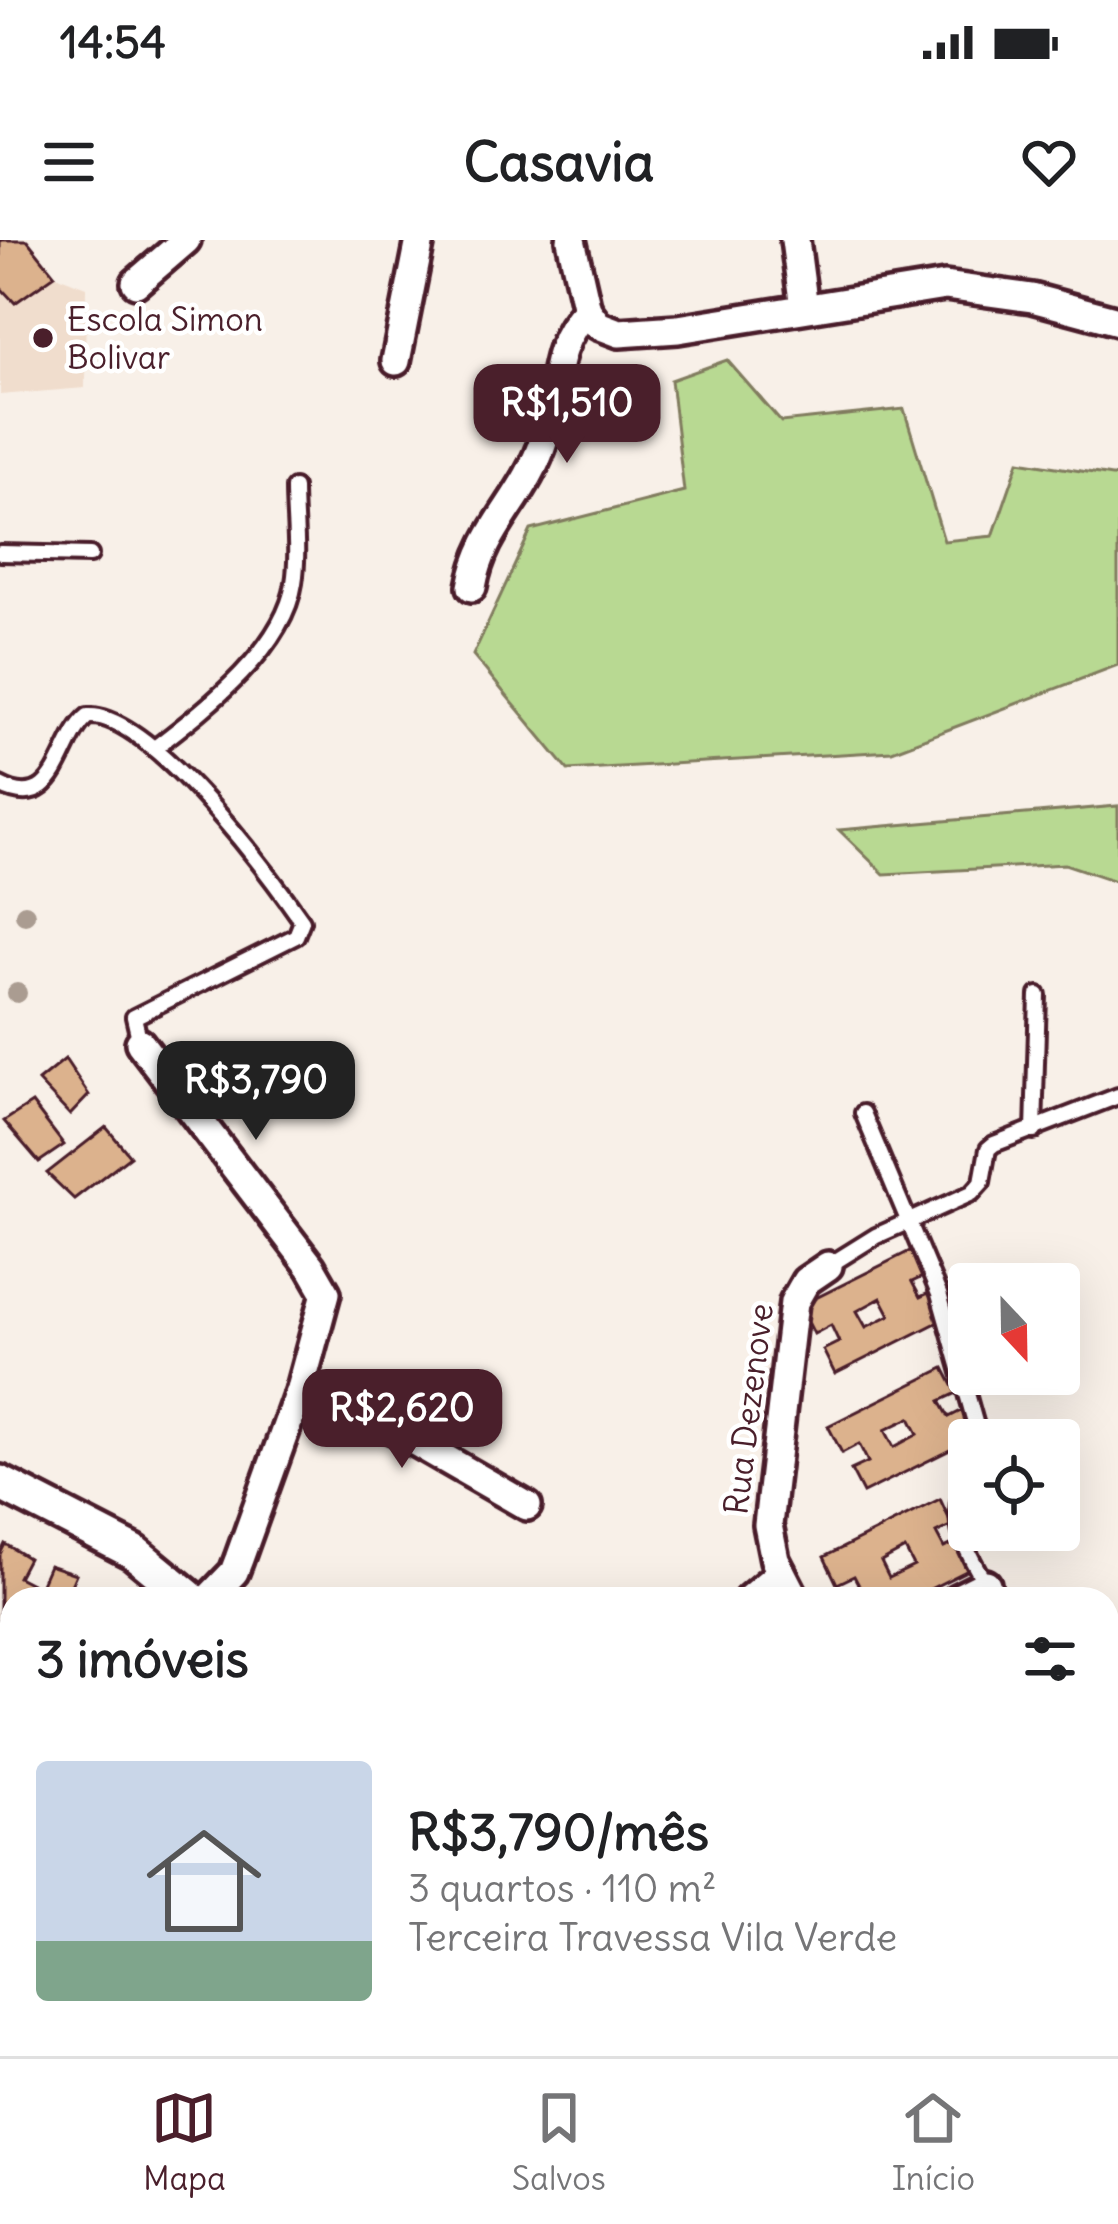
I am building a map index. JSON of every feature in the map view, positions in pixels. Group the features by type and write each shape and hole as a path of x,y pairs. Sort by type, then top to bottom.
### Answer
{"street":[{"path":"136,283 186,240"},
{"path":"396,361 420,240"},
{"path":"571,240 586,310 598,325 640,335 966,286 1118,321"},
{"path":"795,240 804,308"},
{"path":"472,587 485,538 520,494 544,438 565,336 586,310"},
{"path":"140,1043 322,1281 325,1304 300,1389 234,1572 220,1587"},
{"name":"Rua Dezenove","path":"789,1587 771,1544 769,1504 794,1302 806,1281 828,1266"},
{"path":"300,1389 395,1430 527,1506"},
{"path":"0,1483 134,1552 176,1587"},
{"path":"763,1587 781,1572"}],"lane":[{"path":"156,747 211,707 280,622 295,579 294,488"},
{"path":"0,553 90,555"},
{"path":"0,785 25,794 40,789 59,765 75,726 88,716 113,718 156,747 279,887 302,926 296,936 140,1013 134,1022 140,1043"},
{"path":"1034,1132 1038,995"},
{"path":"828,1266 909,1220 972,1193 982,1182 988,1149 1118,1096"},
{"path":"863,1113 939,1294 974,1419"},
{"path":"972,1551 988,1587"}],"shaded area":[{"name":"Escola Simon Bolivar","path":"0,240 27,240 55,275 86,287 85,388 0,395"}],"green space":[{"path":"727,360 781,422 904,409 944,541 993,536 1019,461 1118,477 1118,665 892,751 568,770 473,655 531,530 684,491 671,380"},
{"path":"1118,806 1118,882 1065,864 884,874 839,830"}],"building":[{"path":"0,240 27,240 55,275 15,303 0,287"},
{"path":"65,1059 89,1095 70,1115 38,1081"},
{"path":"32,1103 64,1145 39,1162 4,1121"},
{"path":"106,1127 130,1156 74,1199 47,1173"},
{"path":"916,1248 929,1274 912,1282 920,1297 935,1290 948,1317 835,1374 823,1350 839,1342 831,1325 814,1334 800,1306","holes":["881,1298 890,1315 866,1327 857,1311"]},
{"path":"944,1368 948,1395 953,1395 940,1401 949,1417 963,1410 967,1419 948,1419 948,1451 863,1493 851,1470 868,1462 859,1444 842,1453 828,1426","holes":["910,1418 918,1434 894,1447 885,1430"]},
{"path":"940,1499 948,1527 936,1533 948,1551 964,1551 972,1568 934,1587 860,1587 854,1576 837,1584 824,1557","holes":["905,1549 914,1566 889,1578 881,1562"]},
{"path":"5,1544 28,1558 18,1577 37,1587 0,1587 0,1554"},
{"path":"49,1565 76,1574 70,1587 39,1587"}],"place":[{"name":"Escola Simon Bolivar","path":"43,338"}]}
